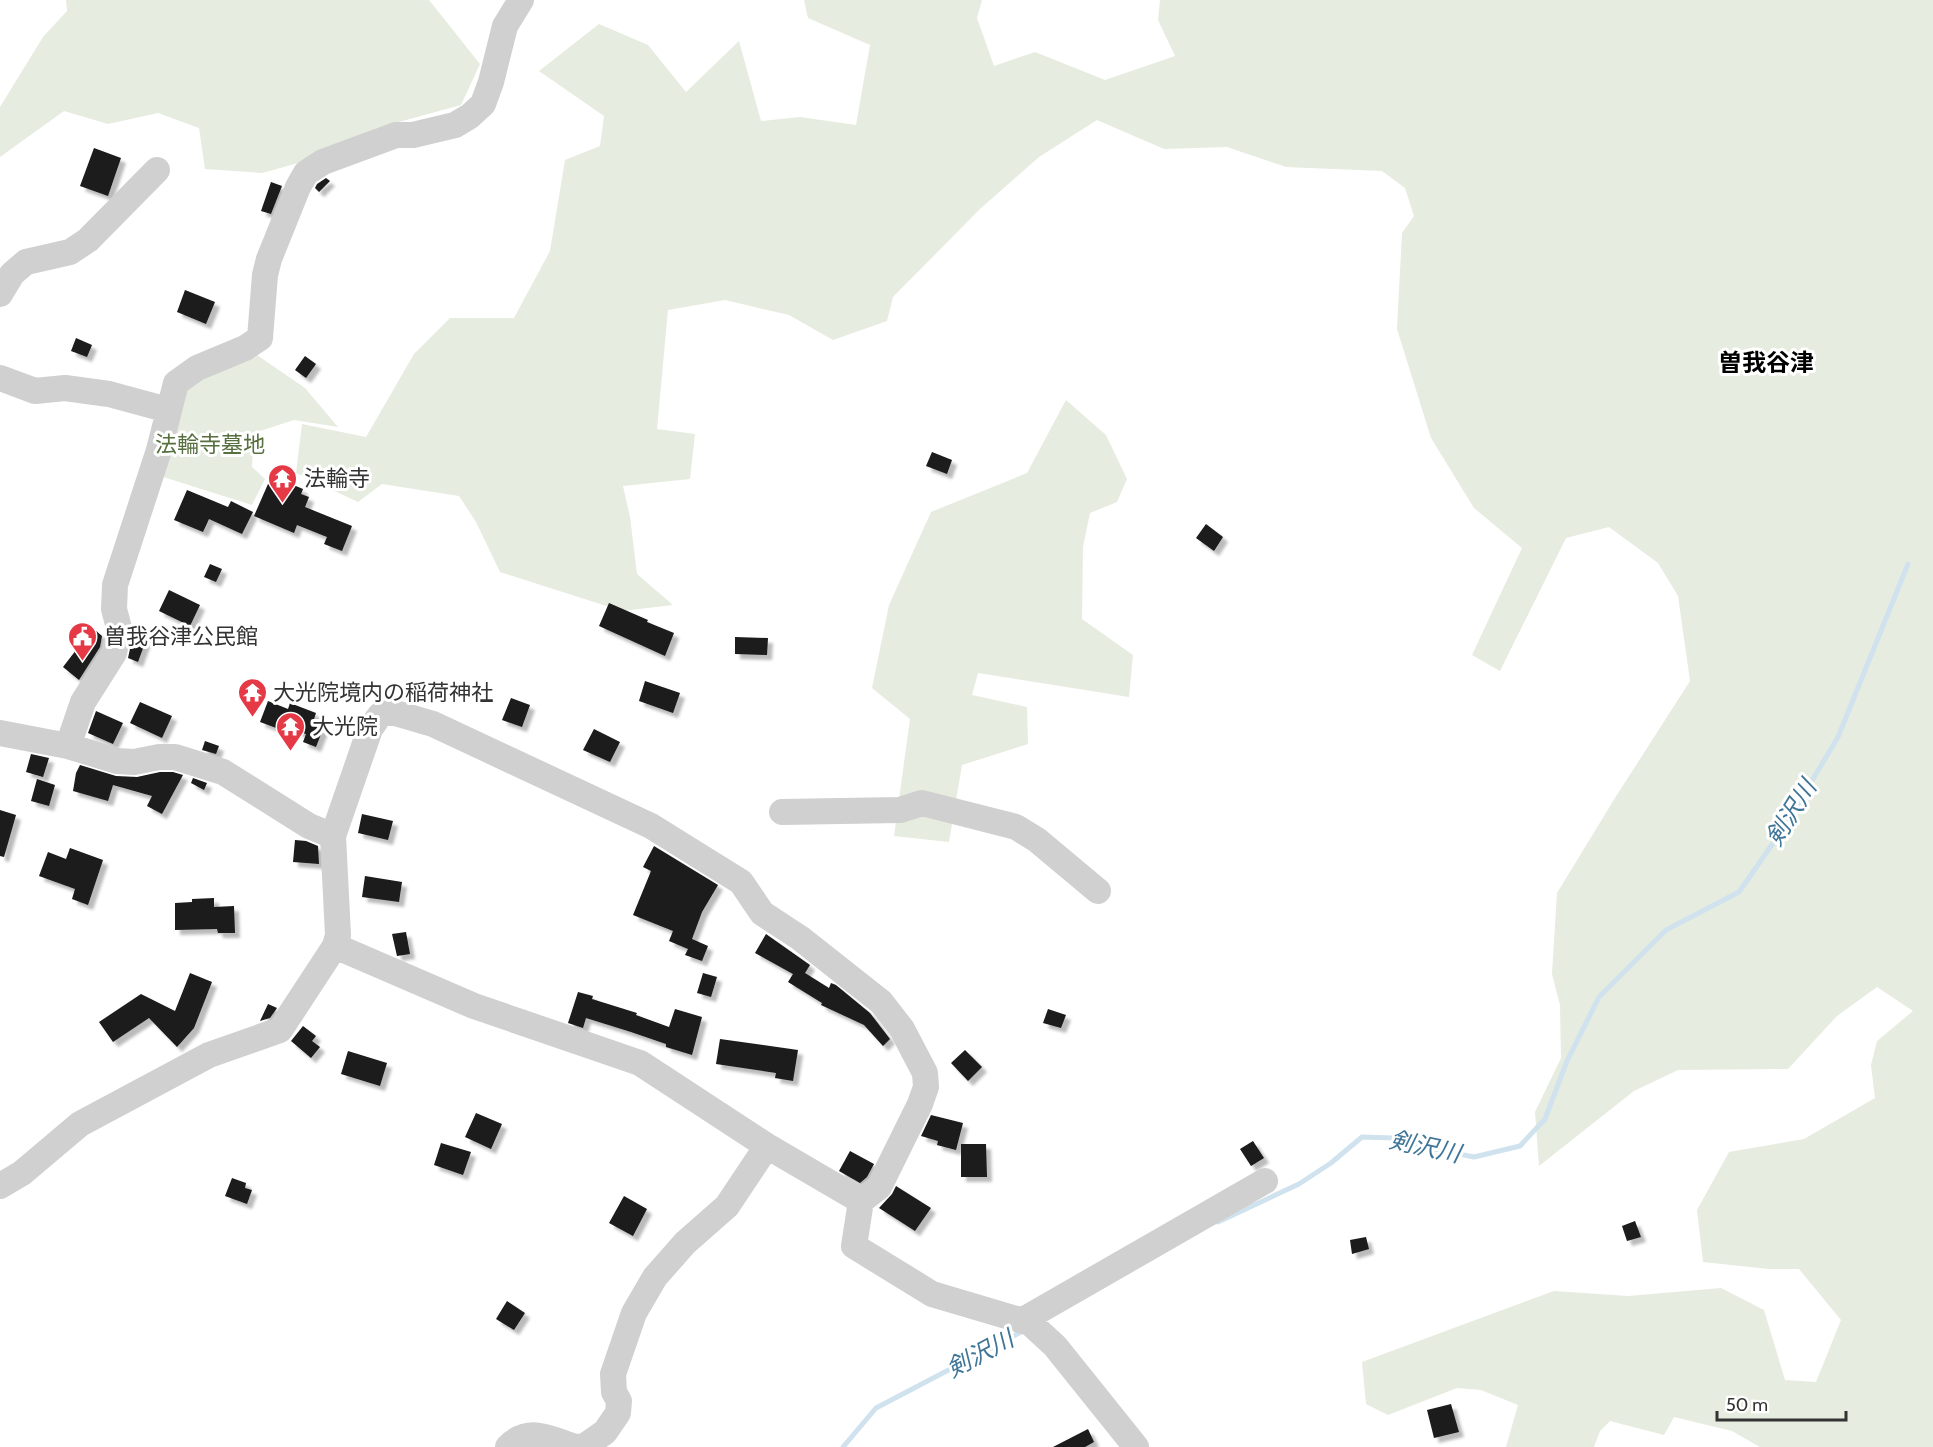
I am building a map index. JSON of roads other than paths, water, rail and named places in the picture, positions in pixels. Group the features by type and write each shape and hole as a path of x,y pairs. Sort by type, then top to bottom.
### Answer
{"street":[{"path":"68,746 83,702 114,653 119,628 114,609 116,585 159,450 176,383 197,368 245,348 260,338 265,275 269,259 306,173 323,162 396,135 414,135 455,125 470,116 483,104 505,26 520,0"},
{"path":"0,294 12,274 26,262 70,252 88,240 157,170"},
{"path":"0,378 35,391 65,388 109,394 168,410"},
{"path":"0,1186 22,1173 80,1124 209,1055 280,1030 335,946 338,935 333,836 370,729 380,715 392,712 433,724 651,826 741,882 762,913 800,938 881,1002 902,1029 925,1073 926,1087 920,1104 879,1187 861,1201 854,1246 932,1294 1031,1324 1055,1346 1136,1447"},
{"path":"0,733 68,746 117,761 134,762 175,757 223,772 309,826 333,836"},
{"path":"782,812 900,810 922,803 1016,827 1037,840 1098,891"},
{"path":"335,946 474,1006 640,1063 767,1146 861,1201"},
{"path":"508,1447 524,1435 534,1435 575,1447 585,1446 605,1431 618,1413 619,1401 614,1392 612,1374 634,1313 655,1277 685,1243 727,1206 767,1146"},
{"path":"1031,1324 1174,1241 1265,1181"}],"waterway":[{"name":"剣沢川","path":"1218,1222 1299,1184 1331,1163 1362,1137 1395,1138 1424,1147 1474,1157 1520,1146 1545,1119 1567,1061 1599,997 1666,930 1739,892 1785,826 1838,737 1908,564"},
{"name":"剣沢川","path":"843,1447 876,1408 1025,1330"}],"place":[{"name":"法輪寺","path":"283,504"},
{"name":"曽我谷津公民館","path":"83,662"},
{"name":"大光院境内の稲荷神社","path":"252,718"},
{"name":"大光院","path":"291,752"}],"district":[{"name":"曽我谷津","path":"1766,363"}],"park label":[{"name":"法輪寺墓地","path":"210,444"}]}
